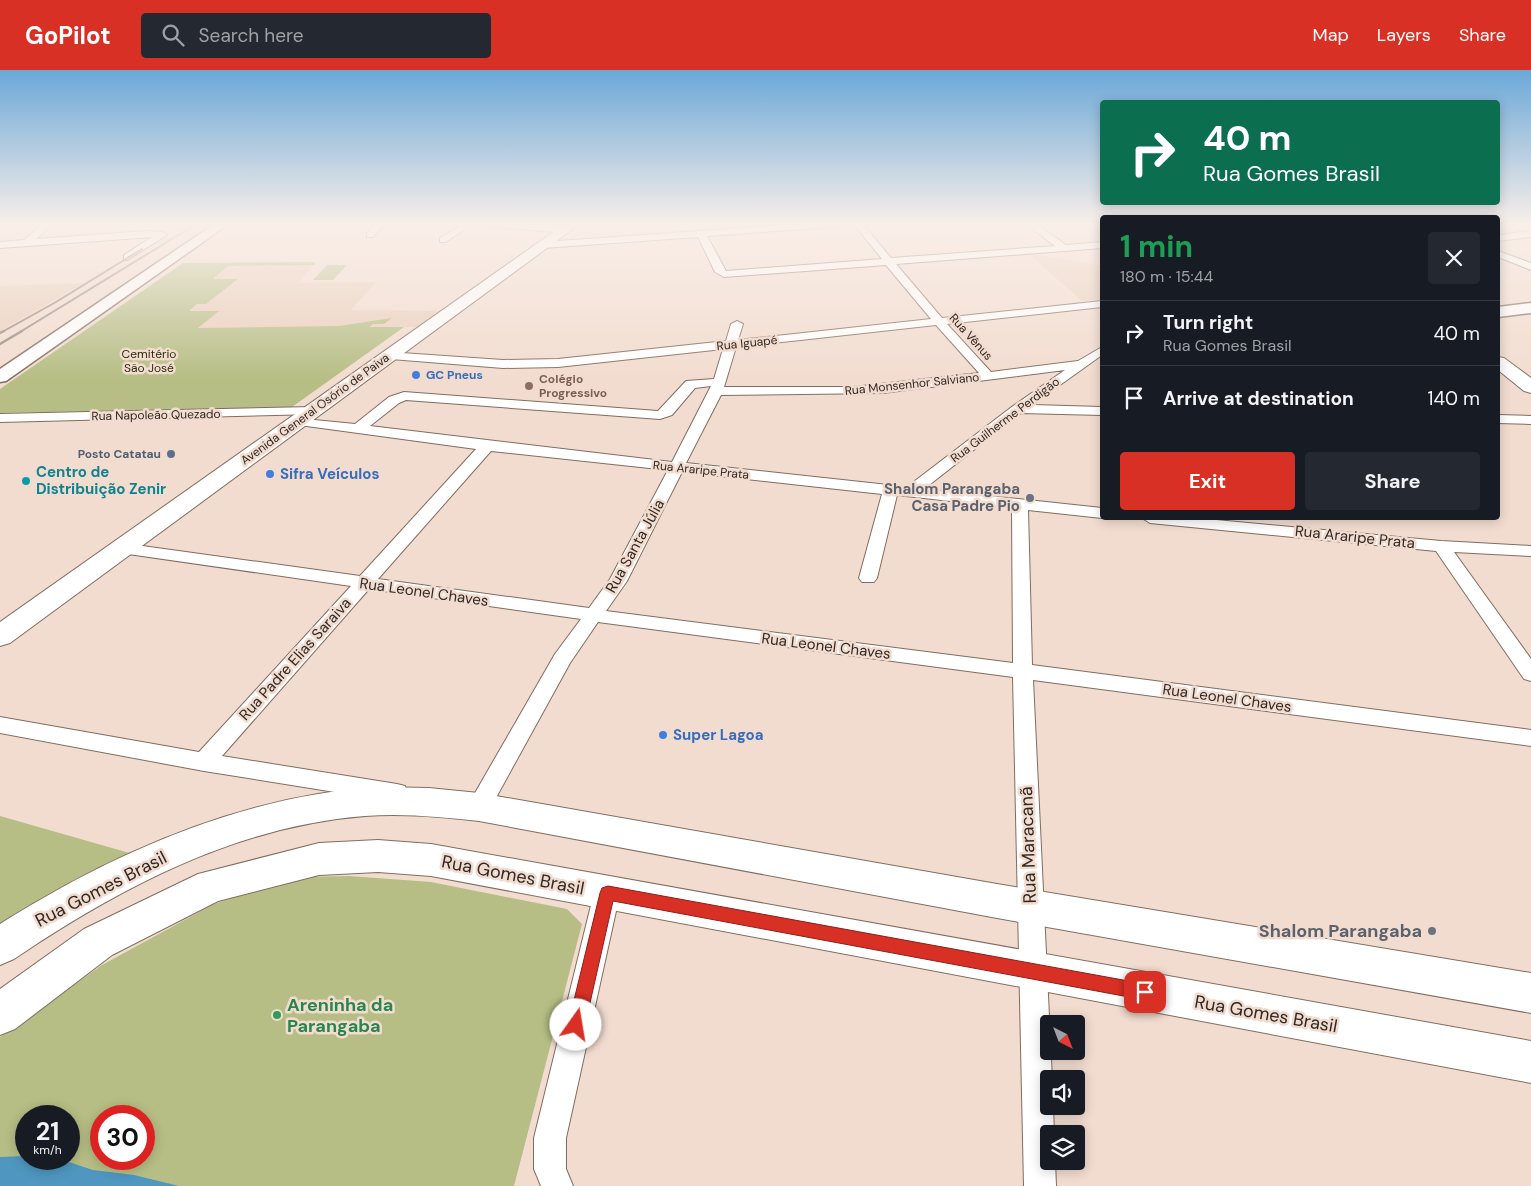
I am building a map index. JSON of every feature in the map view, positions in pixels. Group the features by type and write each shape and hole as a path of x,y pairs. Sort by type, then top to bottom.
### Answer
{"main road":[{"path":"0,377 148,275"},
{"name":"Avenida General Osório de Paiva","path":"0,636 501,275"},
{"path":"1500,312 1531,308"},
{"path":"1500,318 1531,314"},
{"path":"1500,364 1531,387"},
{"name":"Avenida General Osório de Paiva","path":"0,630 55,595"},
{"name":"Rua Gomes Brasil","path":"0,946 36,921 130,870 199,840 244,824 347,804 442,803 479,807 1030,907 1531,993"},
{"name":"Rua Gomes Brasil","path":"0,1014 98,942 211,886 319,860 378,856 431,860 1531,1062"}],"street":[{"name":"Rua Vênus","path":"901,275 940,323 988,376"},
{"name":"Rua Iguapé","path":"391,355 527,365 940,323 1100,304"},
{"name":"Rua Santa Júlia","path":"479,807 562,659 618,581 678,468 717,386 737,324"},
{"name":"Rua Guilherme Perdigão","path":"908,493 1077,365 1100,354"},
{"name":"Rua Monsenhor Salviano","path":"359,428 394,400 404,396 660,415 667,412 691,384 854,391 1077,365"},
{"path":"1018,409 1100,411"},
{"name":"Rua Napoleão Quezado","path":"0,418 306,416"},
{"name":"Rua Araripe Prata","path":"306,416 359,428 487,446 1100,513"},
{"path":"1500,419 1531,420"},
{"name":"Rua Padre Elias Saraiva","path":"204,762 362,583 487,446"},
{"path":"868,578 890,491"},
{"name":"Rua Maracanã","path":"1020,505 1021,671 1034,972 1040,1186"},
{"name":"Rua Araripe Prata","path":"1171,520 1441,546 1531,551"},
{"path":"1441,546 1531,674"},
{"name":"Rua Leonel Chaves","path":"121,548 593,615 1531,738"},
{"name":"Rua Gomes Brasil","path":"0,724 204,762 381,789 442,803"},
{"path":"557,1186 550,1169 550,1138 608,893"}],"shaded area":[{"path":"217,275 305,275 298,283 376,282 351,310 447,311 426,327 197,328 218,311 188,311 229,280 212,279"},
{"path":"1053,275 1100,275 1100,300 1082,301"},
{"path":"84,283 0,331 0,286"}],"green space":[{"name":"Cemitério São José","path":"165,275 218,275 213,279 238,279 206,304 197,304 189,311 219,311 198,328 339,326 392,318 384,324 373,324 369,327 404,327 292,407 0,413 0,389"},
{"path":"318,275 338,275 333,280 313,280"},
{"path":"0,816 133,854 0,932"},
{"path":"349,876 431,882 567,909 582,924 514,1186 0,1186 0,1037 102,965 212,905 264,885 293,877"}],"water":[{"path":"15,1156 15,1170 80,1170 80,1166 90,1170 134,1175 179,1186 0,1186 0,1157"}],"railway":[{"path":"2,332 100,275"},
{"path":"20,332 113,275"},
{"path":"0,344 22,331"}],"place":[{"name":"GC Pneus","path":"416,375"},
{"name":"Colégio Progressivo","path":"529,386"},
{"name":"Posto Catatau","path":"171,454"},
{"name":"Sifra Veículos","path":"270,474"},
{"name":"Centro de Distribuição Zenir","path":"26,481"},
{"name":"Shalom Parangaba Casa Padre Pio","path":"1030,498"},
{"name":"Super Lagoa","path":"663,735"},
{"name":"Shalom Parangaba","path":"1432,931"},
{"name":"Areninha da Parangaba","path":"277,1015"}],"route":[{"path":"576,1025 608,893 1145,992"}]}
